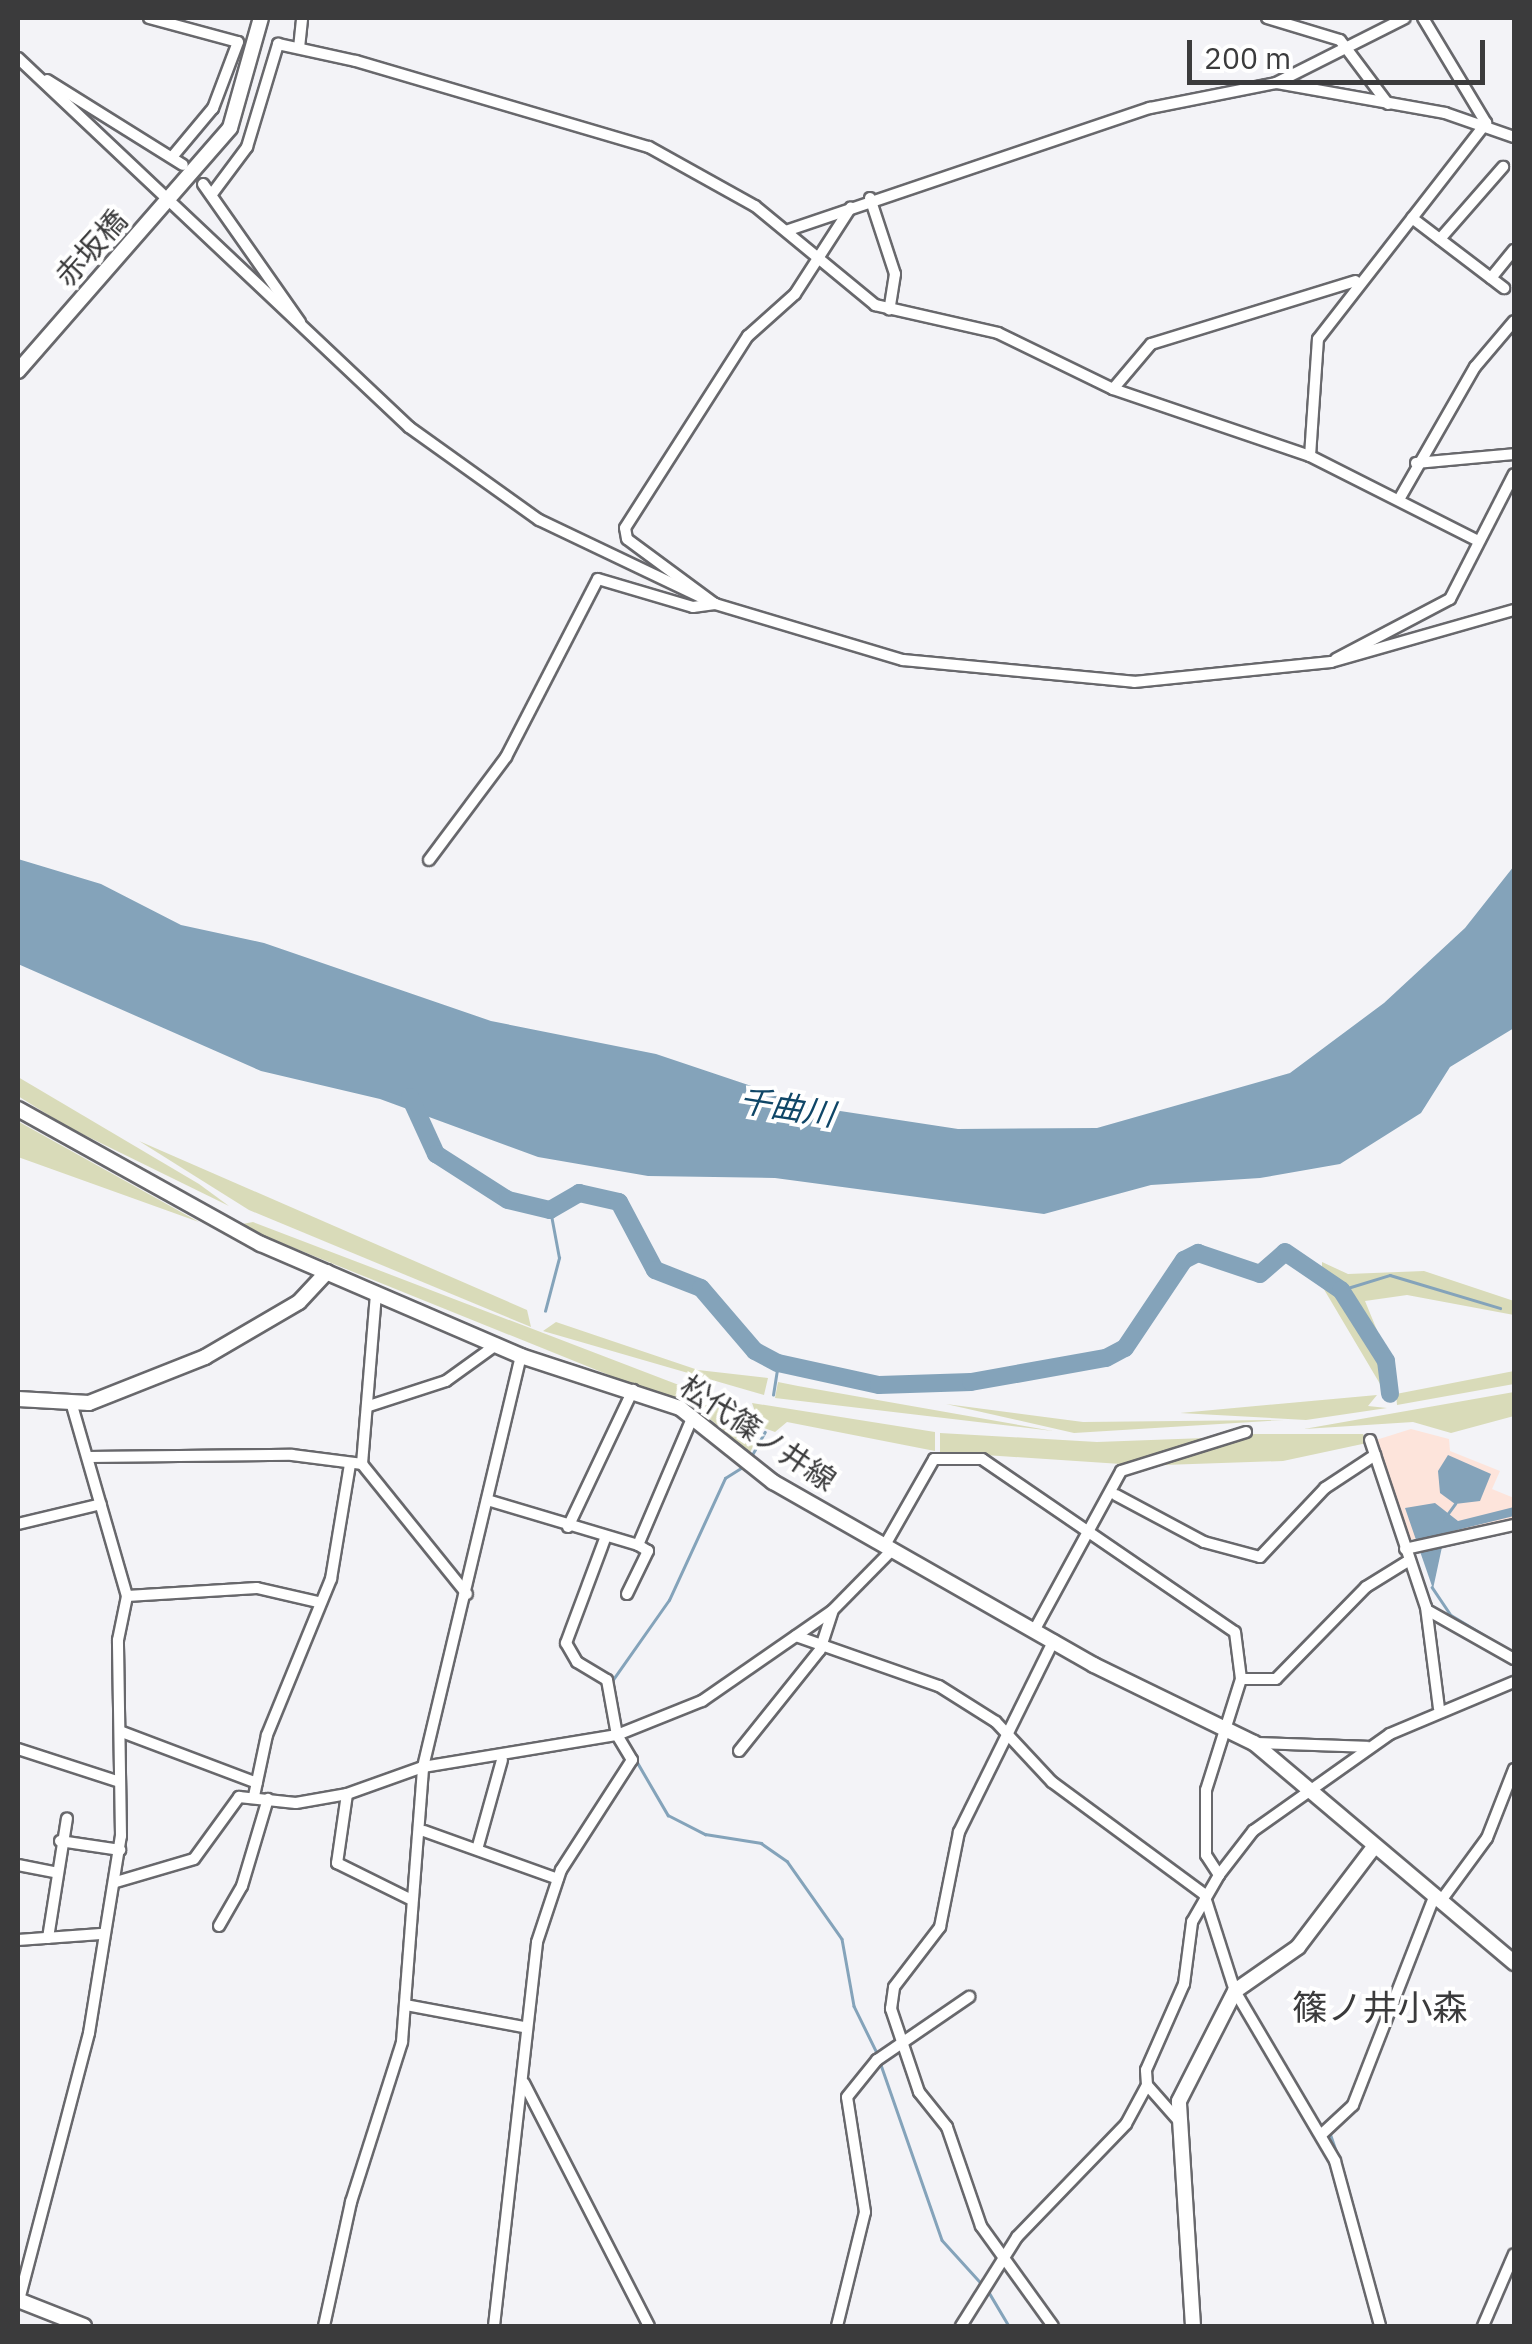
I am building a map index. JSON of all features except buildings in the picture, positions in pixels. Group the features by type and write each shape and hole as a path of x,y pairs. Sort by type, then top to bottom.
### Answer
{"main road":[{"path":"168,203 230,128 260,18"},
{"name":"赤坂橋","path":"18,371 168,203"},
{"name":"松代篠ノ井線","path":"18,1109 327,1272 521,1356 633,1390 693,1416 772,1482 1054,1640 1254,1743 1514,1963"},
{"path":"18,1398 71,1402 206,1357 300,1302 327,1272"},
{"path":"1193,2326 1178,2118 1235,1991 1298,1946 1374,1847"},
{"path":"18,2300 84,2326"}],"street":[{"path":"150,18 189,32 238,42 214,108 172,157"},
{"path":"189,32 190,18"},
{"path":"299,48 302,18"},
{"path":"1267,18 1347,46 1388,104"},
{"path":"789,230 870,198 971,174 1150,108 1276,83 1406,18"},
{"path":"1423,18 1486,123"},
{"path":"212,194 248,147 278,44 299,48 649,147 789,230 889,310 998,333 1113,390 1310,456 1401,496 1476,540"},
{"path":"18,58 310,336 506,499 715,604 829,642 990,674 1134,682 1331,662 1514,610"},
{"path":"38,74 184,165"},
{"path":"1276,83 1486,123 1514,136"},
{"path":"1310,456 1318,338 1358,280 1486,123"},
{"path":"1440,239 1503,167"},
{"path":"203,184 310,336"},
{"path":"870,198 894,274 889,310"},
{"path":"715,604 628,540 625,528 748,336 821,257 852,207"},
{"path":"1412,218 1504,288"},
{"path":"1491,278 1514,250"},
{"path":"1113,390 1152,344 1358,280"},
{"path":"1401,496 1416,464 1514,321"},
{"path":"1416,464 1514,454"},
{"path":"1331,662 1450,599 1476,540 1514,474"},
{"path":"429,860 506,757 598,579 693,607 715,604"},
{"path":"254,1796 337,1555 369,1406 376,1294"},
{"path":"369,1406 446,1381 496,1346"},
{"path":"324,2326 351,2202 384,2117 406,2006 410,1899 424,1831 423,1767 521,1356"},
{"path":"568,1527 633,1390"},
{"path":"18,2300 89,2033 101,1934 116,1882 120,1850 122,1732 118,1640 127,1596 71,1402"},
{"path":"638,1545 693,1416"},
{"path":"1035,1629 1116,1494 1128,1464 1246,1432"},
{"path":"1370,1440 1427,1610 1439,1708"},
{"path":"89,1458 292,1455 356,1464 467,1594"},
{"path":"116,1882 194,1858 239,1797 347,1794 423,1767 502,1760 617,1735 702,1701 832,1611 889,1547 941,1455 982,1459 1088,1538 1235,1632 1241,1678 1206,1790 1206,1856 1219,1875"},
{"path":"1116,1494 1204,1542 1260,1557 1325,1488 1375,1456"},
{"path":"488,1500 648,1551 627,1594"},
{"path":"18,1524 101,1504"},
{"path":"1241,1678 1276,1679 1366,1587 1408,1553 1514,1524"},
{"path":"494,2326 524,2083 524,2027 558,1878 632,1760 617,1735 607,1680 566,1643 606,1536"},
{"path":"127,1596 257,1588 318,1602"},
{"path":"1427,1610 1514,1659"},
{"path":"739,1751 823,1646 832,1611"},
{"path":"796,1636 938,1686 1006,1733 1052,1782 1204,1894 1235,1991 1323,2133 1380,2326"},
{"path":"1053,2326 1010,2260 981,2226 947,2127 919,2092 900,2045 894,1987 940,1927 958,1832 1054,1640"},
{"path":"961,2326 984,2286 1010,2260 1041,2205 1126,2124 1147,2086 1204,1894 1253,1831 1376,1744 1439,1708 1514,1682"},
{"path":"122,1732 257,1783"},
{"path":"1254,1743 1312,1752 1376,1744"},
{"path":"18,1749 120,1782"},
{"path":"478,1846 502,1760"},
{"path":"1323,2133 1353,2105 1437,1899 1487,1838 1514,1769"},
{"path":"347,1794 337,1863 410,1899"},
{"path":"219,1926 242,1886 268,1799"},
{"path":"48,1938 54,1872 67,1818"},
{"path":"424,1831 478,1846 558,1878"},
{"path":"60,1841 120,1850"},
{"path":"18,1865 54,1872"},
{"path":"18,1940 101,1934"},
{"path":"837,2326 865,2212 846,2098 880,2059 969,1996"},
{"path":"406,2006 524,2027"},
{"path":"524,2083 649,2326"},
{"path":"1147,2086 1178,2118"},
{"path":"1483,2326 1514,2254"}],"shaded area":[{"path":"1411,1429 1449,1439 1450,1451 1500,1471 1492,1489 1514,1498 1514,1520 1407,1540 1376,1440"}],"green space":[{"path":"18,1077 199,1184 229,1206 66,1126 18,1096"},
{"path":"18,1121 21,1123 199,1222 18,1157"},
{"path":"139,1141 527,1310 531,1327 249,1210"},
{"path":"253,1222 718,1400 743,1423 750,1407 757,1417 752,1403 935,1432 935,1451 787,1422 775,1432 761,1427 750,1453 703,1413 237,1225"},
{"path":"1322,1262 1348,1274 1424,1271 1514,1301 1514,1315 1407,1295 1365,1301 1388,1357 1394,1393 1386,1394 1322,1286"},
{"path":"556,1322 698,1370 768,1378 764,1395 543,1331"},
{"path":"1514,1371 1514,1384 1397,1405 1396,1394"},
{"path":"778,1382 798,1386 1053,1431 775,1398"},
{"path":"1514,1392 1514,1416 1451,1433 1413,1422 1304,1429"},
{"path":"1377,1395 1368,1406 1387,1408 1306,1420 1180,1413"},
{"path":"946,1404 1083,1422 1284,1420 1074,1433"},
{"path":"940,1433 1097,1442 1232,1437 1121,1464 940,1452"},
{"path":"1254,1434 1363,1434 1367,1443 1283,1461 1135,1466"}],"water":[{"name":"千曲川","path":"18,859 101,884 181,925 264,943 491,1021 656,1054 814,1107 958,1129 1097,1128 1290,1073 1384,1003 1465,928 1514,866 1514,1028 1450,1067 1421,1113 1340,1164 1260,1178 1151,1185 1044,1214 775,1178 648,1176 538,1157 380,1099 261,1071 18,964"},
{"path":"1448,1455 1491,1474 1480,1501 1455,1504 1440,1493 1438,1471"},
{"path":"1435,1503 1458,1521 1514,1507 1514,1516 1445,1533 1433,1589 1405,1508"}],"waterway":[{"path":"410,1097 436,1154 508,1200 550,1210 579,1193 619,1202 655,1270 701,1288 755,1351 778,1363 879,1385 971,1382 1106,1358 1125,1348 1184,1260 1198,1253 1260,1274 1285,1252 1341,1290 1386,1361 1390,1394"},
{"path":"545,1311 559,1258 550,1210"},
{"path":"1341,1290 1390,1275 1500,1308"},
{"path":"773,1395 778,1363"},
{"path":"752,1455 765,1432"},
{"path":"612,1681 669,1600 725,1478 744,1466"},
{"path":"1444,1519 1455,1504"},
{"path":"1432,1587 1451,1615 1514,1653"},
{"path":"636,1760 668,1815 705,1834 761,1843 787,1861 842,1939 854,2006 878,2055"},
{"path":"1440,1890 1471,1852"},
{"path":"880,2062 942,2240 981,2283"},
{"path":"1330,2133 1338,2156"},
{"path":"987,2289 1009,2326"}],"district":[{"name":"篠ノ井小森","path":"1380,2007"}]}
